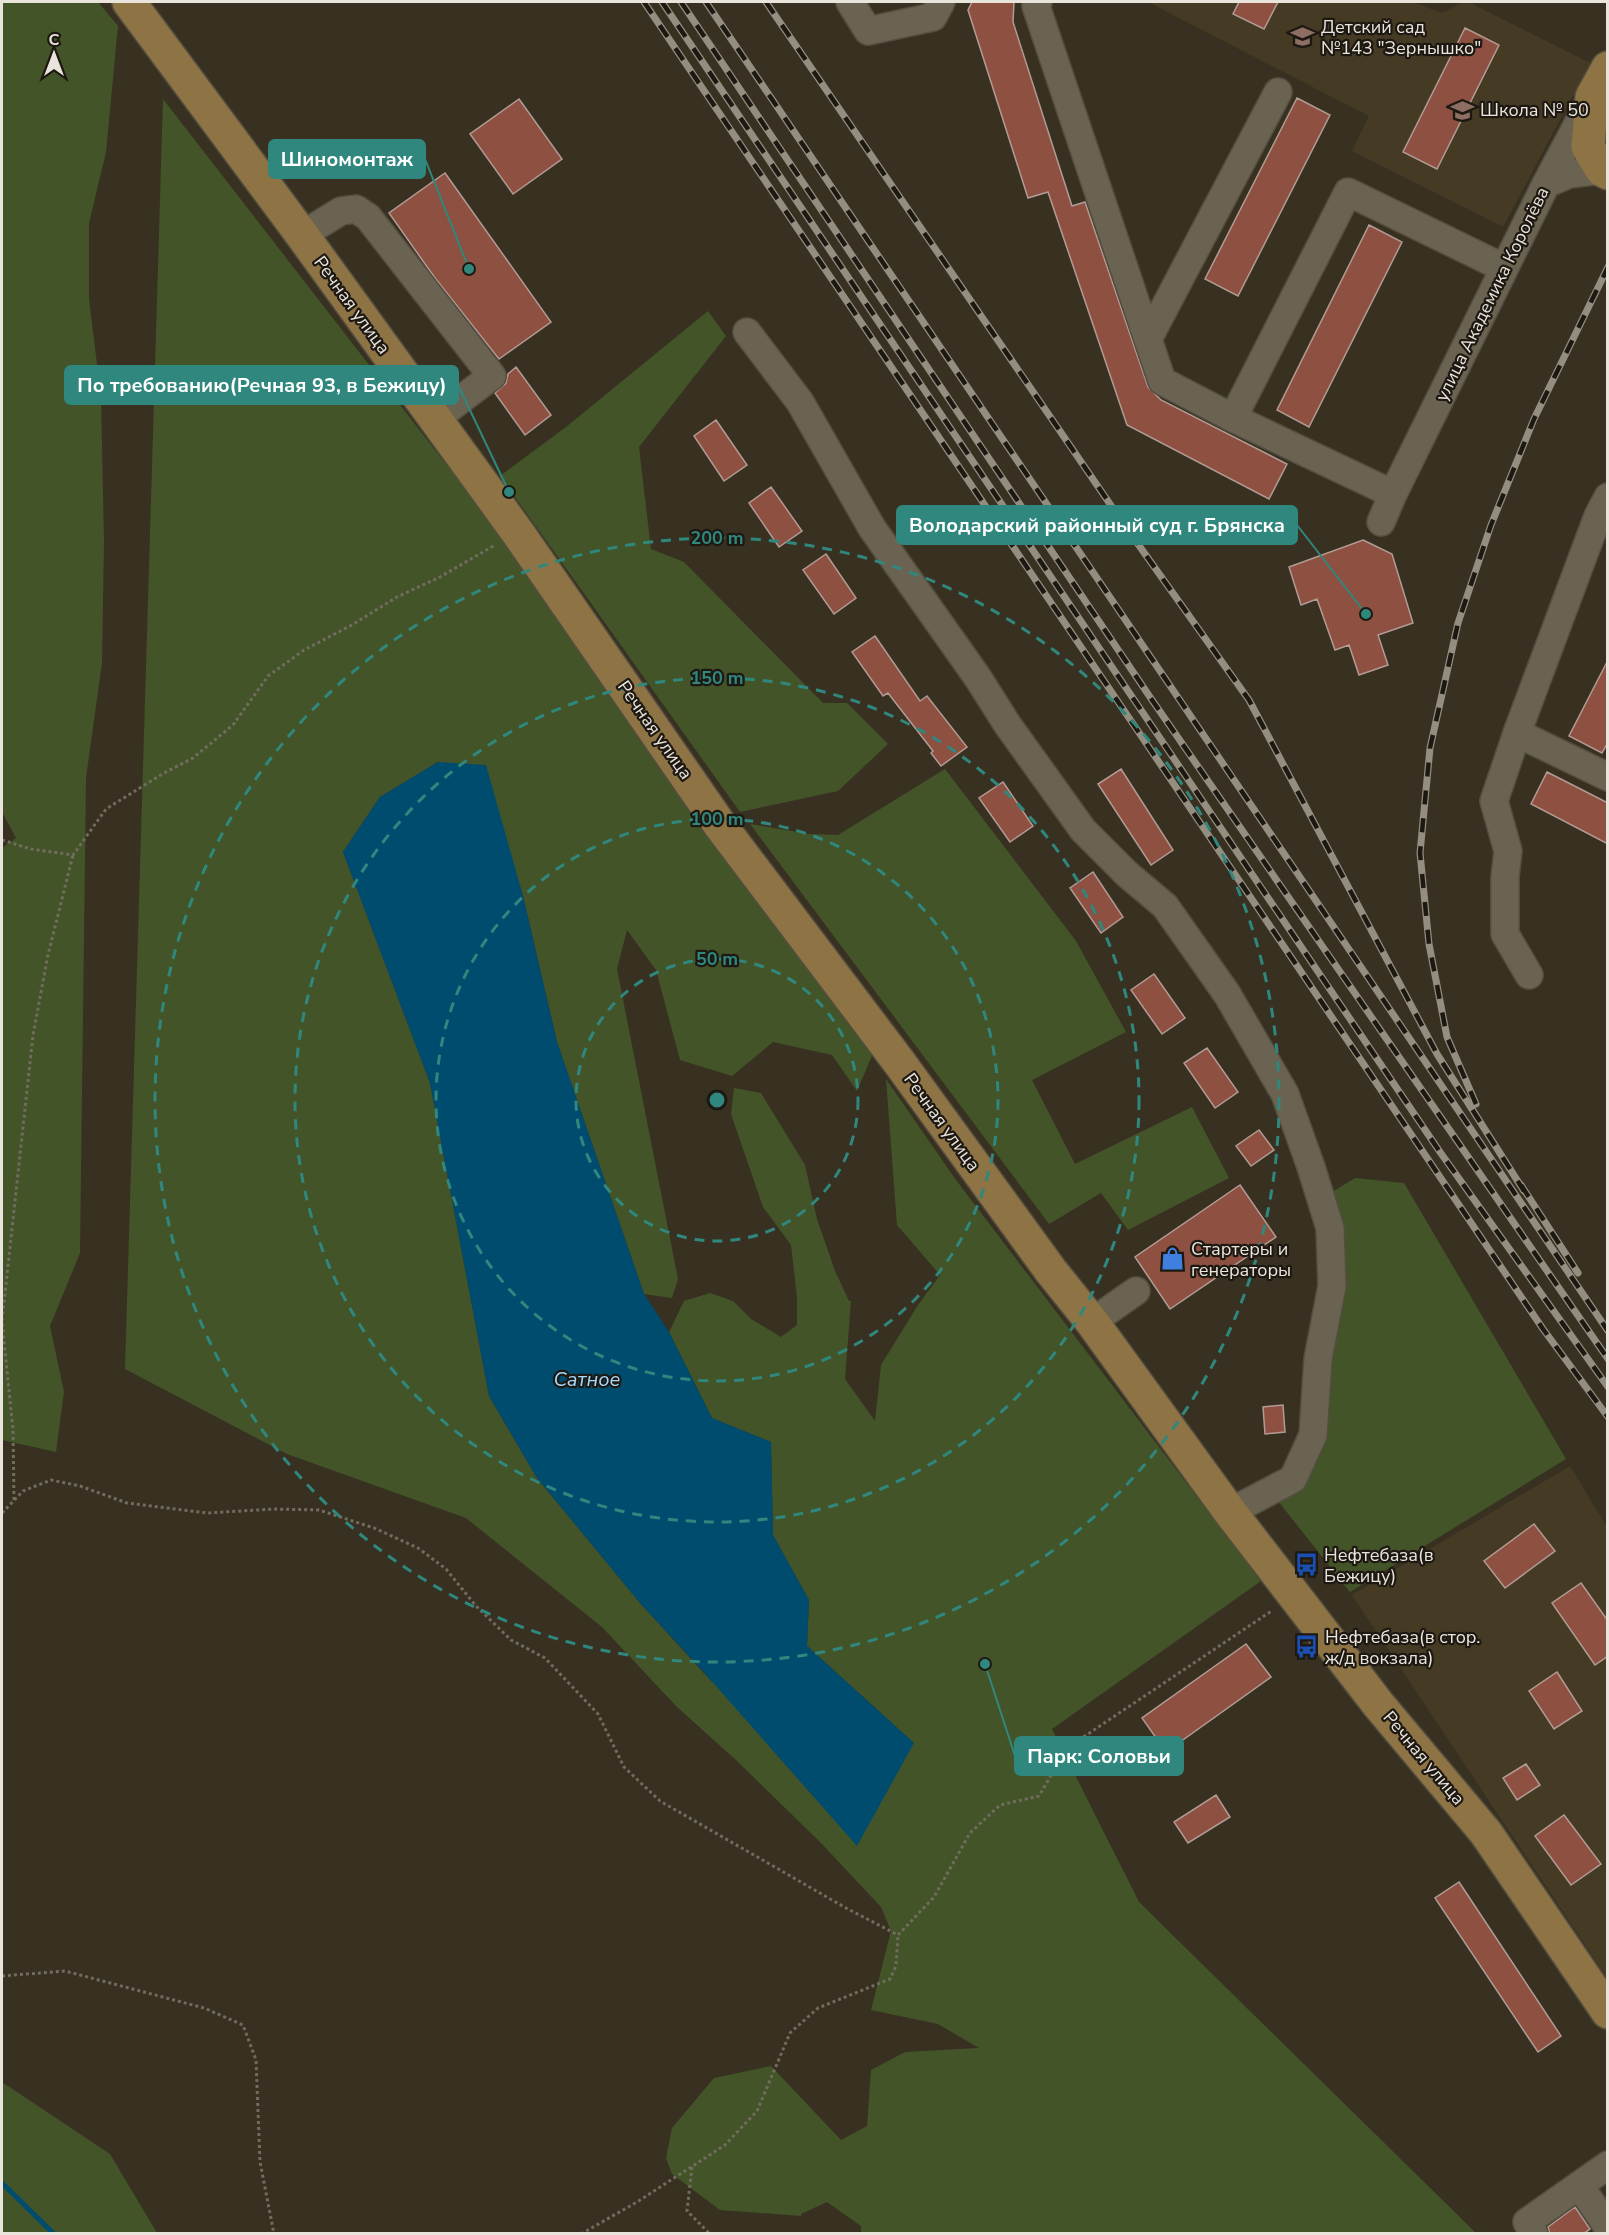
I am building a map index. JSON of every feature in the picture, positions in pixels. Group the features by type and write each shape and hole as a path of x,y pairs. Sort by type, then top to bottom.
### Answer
{"main road":[{"name":"Речная улица","path":"129,2 302,235 518,533 720,825 899,1062 1230,1512 1378,1704 1486,1833 1608,2012"},
{"name":"улица Академика Королёва","path":"1592,97 1608,68"},
{"path":"1592,97 1588,147 1605,172"}],"street":[{"path":"850,2 868,31 933,17 941,2"},
{"path":"1038,2 1036,6 1162,381 1233,418 1393,494"},
{"path":"1148,339 1278,92"},
{"name":"улица Академика Королёва","path":"1381,522 1504,268 1592,97"},
{"path":"1546,184 1569,174 1605,172"},
{"path":"1233,418 1348,192 1504,268"},
{"path":"302,235 341,211 356,209 368,217 492,376 435,419"},
{"path":"747,332 800,402 872,528 978,678 1007,724 1083,830 1172,915 1227,994 1285,1094 1330,1228 1332,1286 1318,1359 1313,1435 1293,1479 1230,1512"},
{"path":"1529,975 1505,934 1504,877 1508,851 1494,801 1517,733 1604,511"},
{"path":"1517,733 1608,777"},
{"path":"1092,1322 1136,1290"},
{"path":"1534,2234 1527,2222 1608,2165"},
{"path":"1579,2185 1608,2227"}],"path":[{"path":"14,1500 12,1430 2,1321 33,1035 48,955 72,855 106,809 193,758 233,725 268,676 304,650 350,626 397,597 440,577 472,556 518,533"},
{"path":"2,840 31,849 72,855"},
{"path":"2,1514 23,1491 51,1480 80,1486 127,1503 207,1513 274,1509 319,1510 374,1528 418,1548 446,1569 476,1606 511,1640 546,1658 598,1714 624,1767 660,1801 846,1908 898,1935"},
{"path":"581,2234 610,2219 692,2168 724,2145 757,2111 790,2033 818,2008 890,1979 896,1966 898,1935 934,1897 970,1833 1000,1805 1039,1796 1067,1748 1295,1595"},
{"path":"2,1976 65,1971 204,2008 243,2025 256,2060 260,2162 274,2234"},
{"path":"692,2168 687,2211 710,2234"}],"shaded area":[{"name":"Школа № 50","path":"1148,2 1413,2 1442,13 1468,2 1590,63 1503,227 1352,151 1369,116"},
{"path":"1570,1466 1607,1527 1607,1978 1352,1595"}],"green space":[{"path":"2,2 98,2 118,26 106,152 89,223 89,299 101,397 104,541 102,663 86,778 80,1253 50,1326 64,1392 56,1452 2,1440 2,848 16,838 2,812"},
{"path":"163,99 504,539 877,1044 857,1091 832,1055 773,1042 732,1076 680,1060 656,970 627,930 617,969 678,1279 672,1298 644,1294 557,1042 523,896 509,851 438,762 380,797 343,852 430,1083 489,1396 537,1478 640,1603 712,1682 914,1743 807,1646 809,1600 773,1535 771,1442 712,1418 669,1332 684,1301 710,1293 733,1301 751,1319 781,1337 797,1325 797,1297 791,1245 763,1207 731,1114 734,1088 761,1093 805,1165 817,1219 835,1271 851,1301 845,1379 875,1421 881,1365 918,1305 940,1275 897,1225 886,1079 956,1180 1261,1581 1052,1729 1139,1902 1476,2233 861,2234 861,2226 827,2202 801,2216 720,2210 672,2174 666,2158 672,2128 714,2078 771,2066 841,2140 867,2126 871,2070 905,2052 979,2048 938,2024 871,2010 891,1931 881,1907 821,1843 737,1761 676,1706 602,1627 466,1518 287,1454 125,1369"},
{"path":"708,311 726,336 639,447 651,549 684,562 823,703 847,703 888,744 838,791 740,812 500,476 566,427"},
{"path":"945,769 1076,941 1126,1032 1032,1080 1075,1164 1192,1107 1229,1178 1128,1230 1101,1193 1049,1224 750,824 809,834 838,835"},
{"path":"1355,1178 1404,1183 1566,1459 1350,1592 1274,1496 1295,1482 1329,1194"},
{"path":"2,2082 110,2154 157,2233 2,2233"}],"water":[{"name":"Сатное","path":"438,762 486,765 523,896 557,1042 644,1294 669,1332 712,1418 771,1442 773,1535 809,1600 807,1646 914,1743 857,1846 640,1603 537,1478 489,1396 430,1083 343,852 380,797"}],"building":[{"path":"972,2 1014,2 1013,22 1072,206 1085,202 1148,387 1161,400 1287,464 1269,499 1127,425 1048,192 1028,198 968,10"},
{"path":"1239,2 1278,2 1264,29 1233,14"},
{"path":"1465,28 1499,45 1437,169 1403,152"},
{"path":"1297,98 1330,115 1238,296 1205,279"},
{"path":"519,99 562,159 513,194 470,134"},
{"path":"445,173 551,322 499,359 435,278 389,213"},
{"path":"1369,225 1402,242 1309,427 1277,410"},
{"path":"516,367 551,415 525,435 495,393 506,383 508,374"},
{"path":"716,420 747,465 724,481 694,436"},
{"path":"771,487 802,531 779,547 749,503"},
{"path":"1363,540 1392,554 1413,623 1378,635 1388,665 1359,675 1349,645 1335,650 1317,599 1301,605 1289,567"},
{"path":"826,554 856,598 834,614 803,570"},
{"path":"875,636 920,701 927,696 967,747 941,766 931,753 933,751 888,693 883,696 852,652"},
{"path":"1608,660 1608,742 1602,753 1569,736"},
{"path":"1121,769 1173,850 1151,865 1098,784"},
{"path":"1547,772 1608,803 1608,844 1531,804"},
{"path":"1003,782 1033,826 1010,842 979,798"},
{"path":"1093,872 1123,917 1101,933 1070,888"},
{"path":"1154,974 1185,1018 1162,1034 1131,990"},
{"path":"1207,1048 1238,1092 1215,1108 1184,1063"},
{"path":"1259,1130 1274,1150 1251,1166 1236,1146"},
{"path":"1240,1185 1276,1237 1170,1309 1135,1257"},
{"path":"1283,1405 1285,1432 1265,1434 1263,1407"},
{"path":"1534,1524 1555,1551 1505,1588 1484,1561"},
{"path":"1581,1583 1608,1621 1608,1656 1595,1665 1552,1603"},
{"path":"1246,1644 1271,1677 1166,1752 1142,1718"},
{"path":"1557,1672 1582,1711 1554,1729 1529,1691"},
{"path":"1526,1764 1540,1785 1517,1800 1503,1778"},
{"path":"1216,1795 1230,1817 1188,1843 1174,1822"},
{"path":"1564,1815 1601,1864 1571,1885 1535,1836"},
{"path":"1459,1882 1561,2036 1538,2052 1435,1898"},
{"path":"1575,2207 1590,2229 1583,2234 1550,2234 1548,2227"}],"waterway":[{"path":"2,2183 54,2234"}],"railway":[{"path":"644,2 1543,1329 1608,1417"},
{"path":"662,2 1440,1152 1608,1387"},
{"path":"681,2 1152,700 1608,1359"},
{"path":"706,2 1608,1331"},
{"path":"766,2 1123,523 1249,700 1437,1054 1524,1191"},
{"path":"1476,1104 1447,1037 1429,944 1420,853 1430,748 1458,623 1491,525 1534,419 1608,267"},
{"path":"1521,1185 1578,1273"}],"place":[{"name":"Детский сад №143 \"Зернышко\"","path":"1303,37"},
{"name":"Школа № 50","path":"1462,110"},
{"name":"Шиномонтаж","path":"469,269"},
{"name":"По требованию(Речная 93, в Бежицу)","path":"509,492"},
{"name":"Володарский районный суд г. Брянска","path":"1366,614"},
{"name":"Стартеры и генераторы","path":"1173,1259"},
{"name":"Нефтебаза(в Бежицу)","path":"1306,1565"},
{"name":"Нефтебаза(в стор. ж/д вокзала)","path":"1307,1647"},
{"name":"Парк: Соловьи","path":"985,1664"}]}
